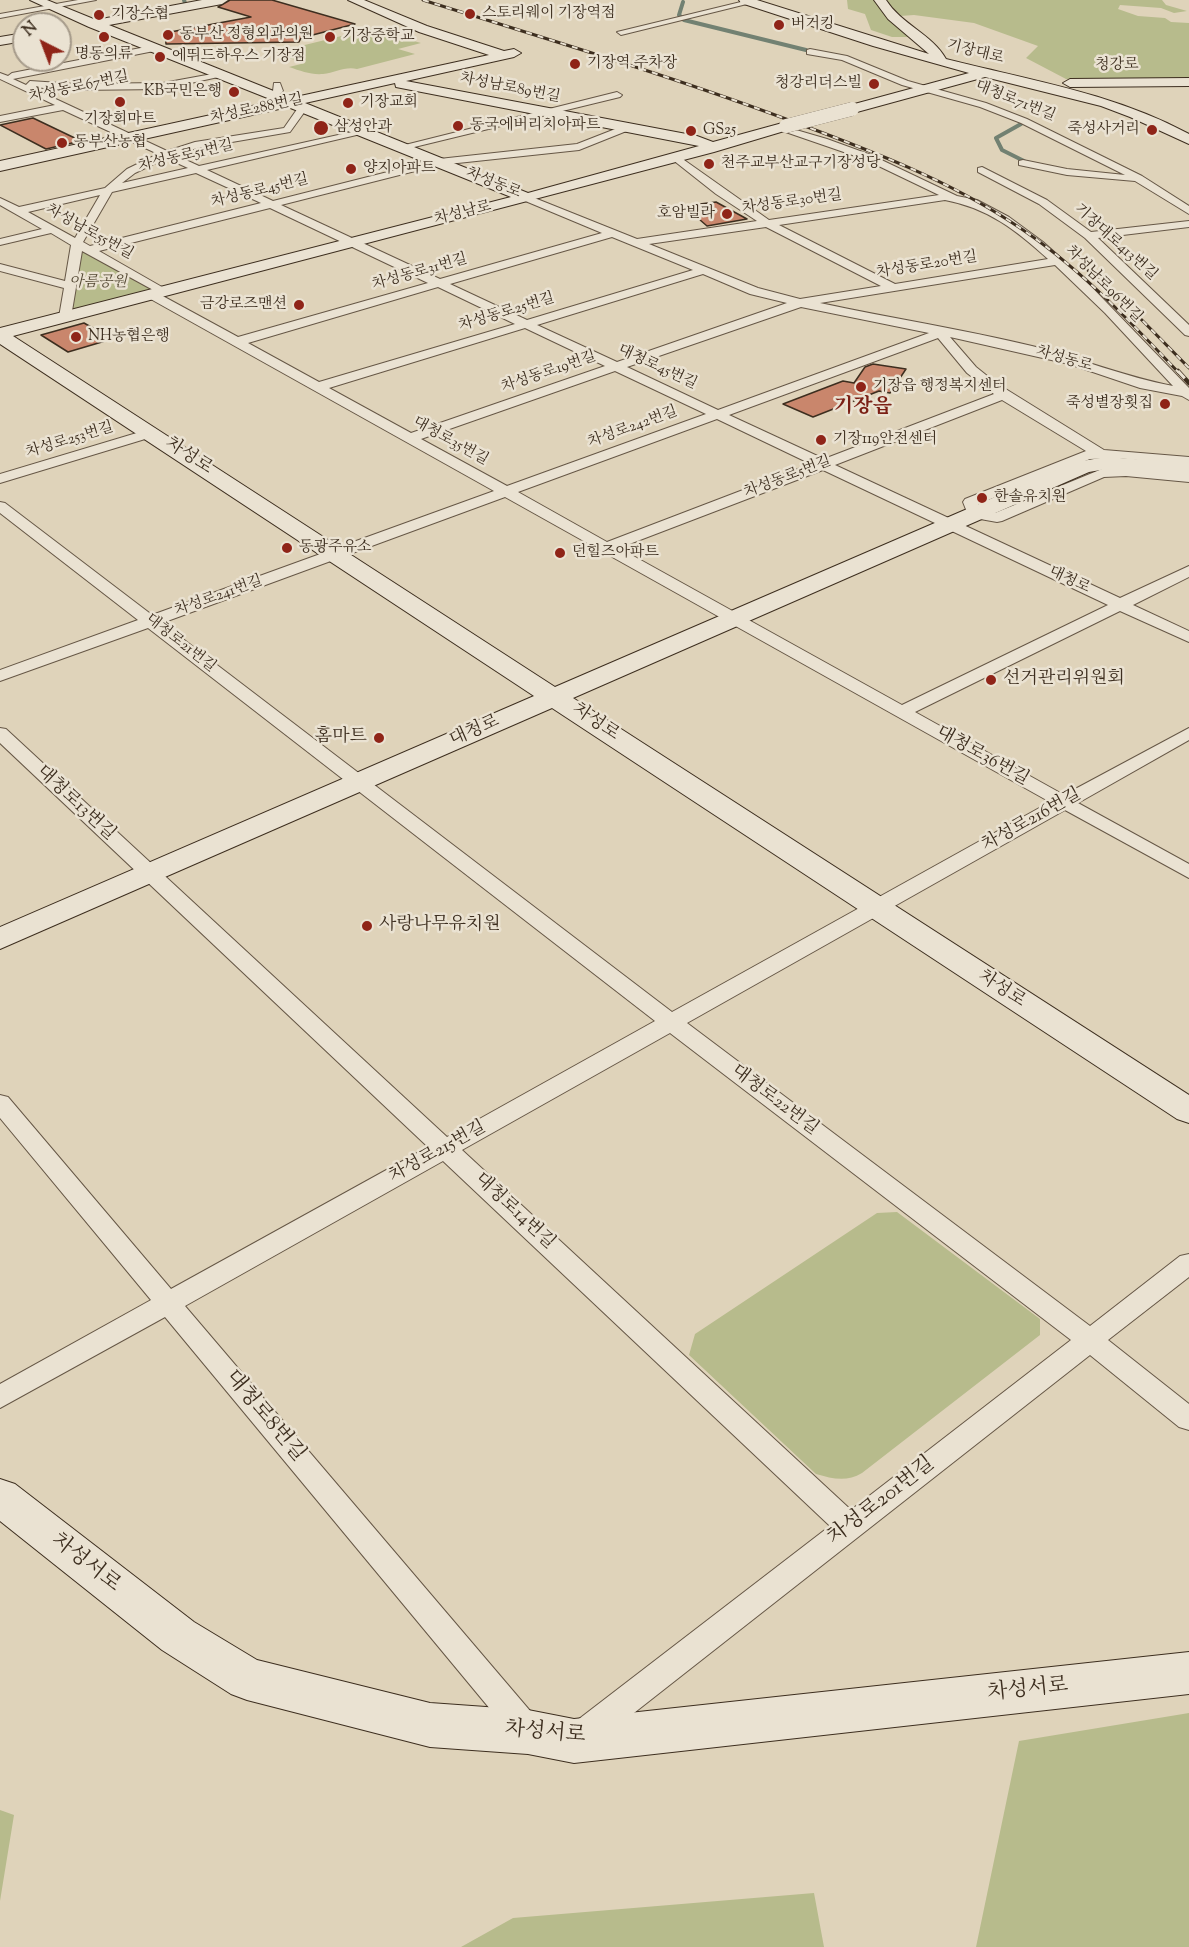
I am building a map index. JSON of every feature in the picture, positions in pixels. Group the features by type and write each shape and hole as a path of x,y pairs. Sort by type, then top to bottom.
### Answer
{"street":[{"name":"차성동로","path":"36,0 220,74 275,90 297,105 754,291 941,333 1027,349 1145,386 1188,394"},
{"path":"0,16 92,0"},
{"path":"72,28 175,4 222,0"},
{"name":"차성로288번길","path":"0,166 130,137 297,105 388,81 509,55 423,29 354,0"},
{"path":"880,0 885,8 919,37 942,62"},
{"name":"기장대로","path":"621,32 748,1 882,45 1139,114 1155,120 1189,140"},
{"path":"882,45 919,37"},
{"path":"1,77 156,48"},
{"path":"810,52 844,58 925,89"},
{"name":"차성남로","path":"0,335 157,292 677,158 984,72"},
{"name":"차성동로67번길","path":"108,97 220,74"},
{"path":"1,77 14,82"},
{"name":"차성남로89번길","path":"388,81 671,136"},
{"name":"차성동로67번길","path":"14,82 54,86 163,86"},
{"name":"대청로45번길","path":"14,82 949,524"},
{"path":"950,82 1045,88"},
{"name":"청강로","path":"1045,88 1067,83 1189,82"},
{"name":"대청로71번길","path":"925,89 1005,113 1090,152 1189,211"},
{"path":"402,147 617,95"},
{"name":"차성동로67번길","path":"0,120 86,102"},
{"path":"65,317 77,244 108,190 136,168 166,154 208,142 287,129 297,105"},
{"path":"439,162 579,147 626,128"},
{"path":"671,136 729,135 779,128 899,170 952,197"},
{"name":"차성동로51번길","path":"17,211 362,131"},
{"path":"671,136 702,142 709,149"},
{"name":"대청로71번길","path":"982,170 1090,152"},
{"path":"677,158 720,192 765,222 892,287"},
{"name":"차성동로45번길","path":"88,250 439,162"},
{"name":"대청로71번길","path":"1013,165 1140,180"},
{"name":"기장대로413번길","path":"982,170 1043,202 1089,236 1189,332"},
{"name":"차성동로30번길","path":"637,242 952,197"},
{"name":"차성남로96번길","path":"952,197 968,200 987,208 1058,261 1188,394"},
{"name":"차성남로55번길","path":"0,201 157,292"},
{"path":"1089,236 1189,224"},
{"path":"0,242 51,230"},
{"name":"차성동로31번길","path":"236,342 612,232"},
{"name":"차성동로20번길","path":"800,303 1058,261"},
{"path":"0,267 70,286"},
{"name":"차성동로25번길","path":"318,387 706,270"},
{"name":"대청로35번길","path":"157,292 236,342 733,619"},
{"name":"차성동로19번길","path":"409,438 800,303"},
{"path":"1175,318 1189,316"},
{"path":"941,333 950,349 1004,395 1100,454"},
{"name":"차성로242번길","path":"336,554 941,333"},
{"name":"차성로","path":"0,335 876,909 1189,1111"},
{"name":"차성동로5번길","path":"605,548 1004,395"},
{"name":"차성로253번길","path":"0,479 150,433"},
{"path":"1189,461 1100,454 1073,459 970,502 974,514 997,518 1102,473 1126,472 1189,478"},
{"name":"대청로","path":"0,939 1053,479 1084,467 1106,463 1189,469"},
{"name":"대청로21번길","path":"0,506 360,783"},
{"name":"대청로","path":"949,524 1189,637"},
{"name":"차성로241번길","path":"0,676 336,554"},
{"path":"901,712 1189,571"},
{"name":"대청로36번길","path":"733,619 1189,872"},
{"name":"대청로13번길","path":"0,733 150,874"},
{"name":"차성로216번길","path":"876,909 1189,733"},
{"name":"대청로22번길","path":"360,783 1090,1340 1189,1419"},
{"name":"대청로14번길","path":"150,874 850,1527"},
{"name":"차성로215번길","path":"0,1397 876,909"},
{"name":"대청로8번길","path":"0,1103 528,1732"},
{"name":"차성로201번길","path":"574,1741 1189,1263"},
{"name":"차성서로","path":"0,1497 178,1636 247,1679 430,1725 528,1732 574,1741 1189,1673"}],"green space":[{"path":"847,0 1162,0 1166,5 1187,11 1174,13 1161,8 1120,5 1118,9 1138,16 1189,23 1189,78 1066,79 1026,58 1038,46 974,23 914,15 886,17 911,37 892,37 871,30 865,14 848,9"},
{"path":"370,29 421,43 398,49 415,54 357,69 348,68 323,74 289,67 305,63 272,53"},
{"name":"아름공원","path":"82,252 150,288 149,291 72,310"},
{"path":"897,1212 1040,1319 1040,1335 862,1473 851,1478 840,1479 816,1474 689,1355 695,1334 877,1213"},
{"path":"1189,1713 1189,1947 976,1947 1019,1741"},
{"path":"0,1810 14,1815 0,1901"},
{"path":"814,1893 824,1947 461,1947 513,1918"}],"building":[{"path":"230,0 272,0 355,24 301,38 299,42 166,44 165,33 251,17 218,7"},
{"path":"33,118 81,141 46,149 0,125"},
{"name":"호암빌라","path":"716,202 747,219 707,226 684,206"},
{"name":"NH농협은행","path":"84,323 112,339 68,352 41,335"},
{"name":"기장읍 행정복지센터","path":"873,364 906,369 890,393 879,391 813,417 783,404 843,381 854,383 865,367"}],"waterway":[{"path":"683,2 679,15 684,20 806,50"},
{"path":"1021,124 996,138 1002,150 1024,161"}],"railway":[{"path":"423,0 708,91 856,146 936,180 987,207 1057,255 1120,312 1179,373"},
{"path":"1081,264 1133,311 1189,368"},
{"path":"1178,371 1189,383"}],"place":[{"name":"스토리웨이 기장역점","path":"470,14"},
{"name":"기장수협","path":"99,15"},
{"name":"버거킹","path":"779,25"},
{"name":"동부산 정형외과의원","path":"168,35"},
{"name":"명동의류","path":"104,37"},
{"name":"기장중학교","path":"330,37"},
{"name":"에뛰드하우스 기장점","path":"160,57"},
{"name":"기장역 주차장","path":"575,64"},
{"name":"청강리더스빌","path":"874,84"},
{"name":"KB국민은행","path":"234,92"},
{"name":"기장회마트","path":"120,102"},
{"name":"기장교회","path":"348,103"},
{"name":"동국에버리치아파트","path":"458,126"},
{"name":"삼성안과","path":"321,128"},
{"name":"죽성사거리","path":"1152,130"},
{"name":"GS25","path":"691,131"},
{"name":"동부산농협","path":"62,143"},
{"name":"천주교부산교구기장성당","path":"709,164"},
{"name":"양지아파트","path":"351,169"},
{"name":"호암빌라","path":"727,214"},
{"name":"금강로즈맨션","path":"299,305"},
{"name":"NH농협은행","path":"76,337"},
{"name":"기장읍 행정복지센터","path":"861,387"},
{"name":"죽성별장횟집","path":"1165,404"},
{"name":"기장119안전센터","path":"821,440"},
{"name":"한솔유치원","path":"982,498"},
{"name":"동광주유소","path":"287,548"},
{"name":"던힐즈아파트","path":"560,553"},
{"name":"선거관리위원회","path":"991,680"},
{"name":"홈마트","path":"379,738"},
{"name":"사랑나무유치원","path":"367,926"}],"district":[{"name":"기장읍","path":"863,409"}]}
